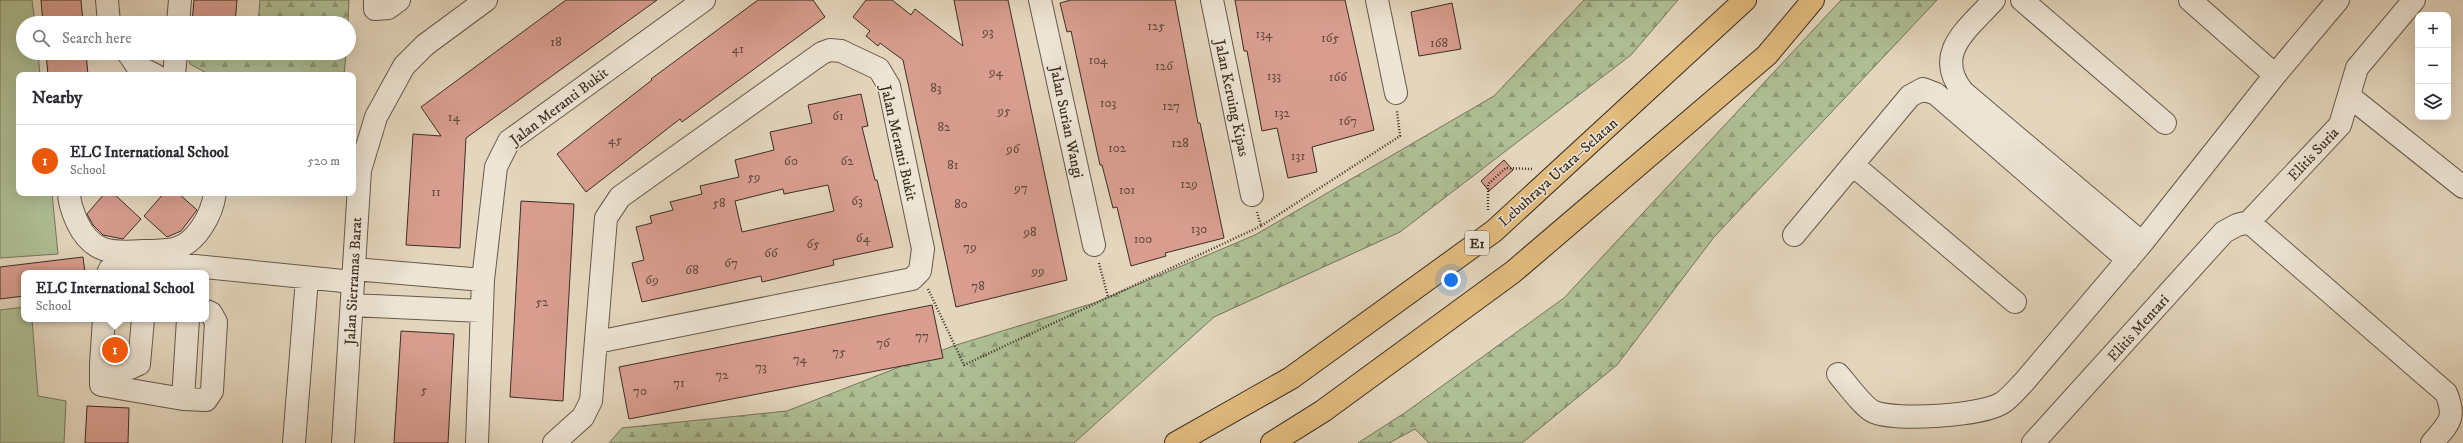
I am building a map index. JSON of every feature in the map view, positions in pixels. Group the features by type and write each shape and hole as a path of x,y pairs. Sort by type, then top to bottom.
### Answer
{"highway":[{"name":"Lebuhraya Utara–Selatan","path":"1176,443 1291,378 1489,234 1561,170 1745,0"},
{"path":"1272,443 1323,411 1513,272 1767,54 1812,0"}],"street":[{"path":"107,0 108,16"},
{"path":"179,16 180,0"},
{"path":"375,0 375,8 388,8 399,0"},
{"name":"Jalan Meranti Bukit","path":"477,443 483,280 496,167 509,141 704,0"},
{"name":"Jalan Surian Wangi","path":"1040,0 1094,244"},
{"name":"Jalan Keruing Kipas","path":"1212,0 1252,195"},
{"path":"1377,0 1396,93"},
{"path":"1994,0 1956,43 1950,57 1950,69 1955,82 1963,92 2142,243"},
{"path":"2022,0 2165,123"},
{"path":"2190,0 2276,75"},
{"path":"1838,374 1872,411 1890,417 1962,414 1987,410 2003,403 2024,382 2128,260 2338,0"},
{"name":"Elitis Suria","path":"2249,222 2340,125 2357,68 2414,0"},
{"name":"Jalan Sierramas Barat","path":"356,169 376,117 404,66 425,45 482,1"},
{"name":"Jalan Meranti Bukit","path":"554,443 583,417 591,401 606,218 620,197 822,53 830,50 840,51 879,69 889,86 923,249 920,271"},
{"path":"133,60 137,66 149,72"},
{"path":"174,72 175,60"},
{"path":"1794,235 1910,96 1923,89 1936,94 2128,260"},
{"path":"2349,96 2463,187"},
{"path":"1852,165 2015,302"},
{"path":"70,196 76,219 89,241 106,250 122,252 165,250 184,246 191,240 207,218 214,196"},
{"name":"Jalan Sierramas Barat","path":"343,443 354,275 355,196"},
{"path":"2249,222 2446,393 2452,408 2449,423 2432,443"},
{"name":"Elitis Mentari","path":"2033,443 2224,232 2237,225 2249,222"},
{"path":"110,270 119,264 207,270"},
{"path":"209,270 308,278 354,275 483,280"},
{"path":"596,342 902,282 912,279 920,271"},
{"path":"294,443 308,278"},
{"path":"352,305 481,312"},
{"path":"104,322 101,386 183,399 206,400 212,391 216,322 209,312"},
{"path":"101,364 130,368 140,364 143,322"},
{"path":"183,399 188,322"}],"path":[{"path":"920,271 964,366 1261,226 1400,136 1396,93"},
{"path":"1489,234 1488,184 1506,168 1561,170"},
{"path":"1252,195 1261,226"},
{"path":"1094,244 1108,297"}],"green space":[{"path":"0,0 32,0 34,16 16,16 16,60 39,60 40,72 16,72 16,196 52,196 58,254 0,258"},
{"path":"260,0 349,0 348,16 259,16"},
{"path":"1584,0 1678,0 1631,55 1400,232 1214,317 1074,443 609,443 622,428 787,411 953,346 1094,303 1255,235 1494,96"},
{"path":"1841,0 1937,0 1714,237 1617,365 1522,443 1429,443 1415,429 1389,443 1358,443 1406,412 1564,298"},
{"path":"189,60 345,60 344,72 205,72 190,64"},
{"path":"21,307 21,322 32,322 38,396 66,401 64,443 0,443 0,310"}],"building":[{"path":"41,0 81,0 82,16 42,16"},
{"path":"194,0 237,0 236,16 193,16"},
{"path":"566,0 657,0 466,138 460,248 406,245 413,134 441,136 421,107"},
{"path":"758,0 813,0 825,17 682,122 680,119 586,192 557,154 652,80 651,79"},
{"path":"866,0 892,0 911,15 915,9 963,46 954,0 1008,0 1067,280 956,307 903,60 880,43 878,46 866,36 870,31 853,17"},
{"path":"1071,0 1175,0 1198,123 1200,123 1224,238 1165,253 1166,256 1131,266 1117,207 1113,208 1102,165 1100,165 1071,31 1067,32 1060,3"},
{"path":"1235,0 1345,0 1374,130 1312,147 1317,172 1288,178 1277,128 1262,131 1247,51 1244,51"},
{"path":"1452,3 1461,49 1419,56 1411,12"},
{"path":"47,60 87,60 88,72 48,72"},
{"path":"861,94 868,126 862,127 875,180 877,180 893,247 833,260 834,265 762,282 761,276 642,302 632,263 644,260 636,227 652,223 650,216 673,210 670,202 702,194 700,186 739,177 735,160 774,150 770,132 812,123 808,105","holes":["828,185 834,211 742,232 735,201 783,189 784,194"]},
{"path":"1504,160 1513,170 1489,191 1481,181"},
{"path":"102,196 116,196 141,219 123,239 103,235 93,225 87,214"},
{"path":"161,196 181,196 197,210 181,231 167,237 144,216"},
{"path":"521,201 574,204 563,401 510,397"},
{"path":"83,257 85,270 21,270 21,296 0,299 0,267"},
{"path":"932,305 943,358 629,419 619,367"},
{"path":"401,331 454,334 448,443 394,443"},
{"path":"87,406 129,408 128,443 85,443"}],"place":[{"name":"ELC International School","path":"115,350"}]}
